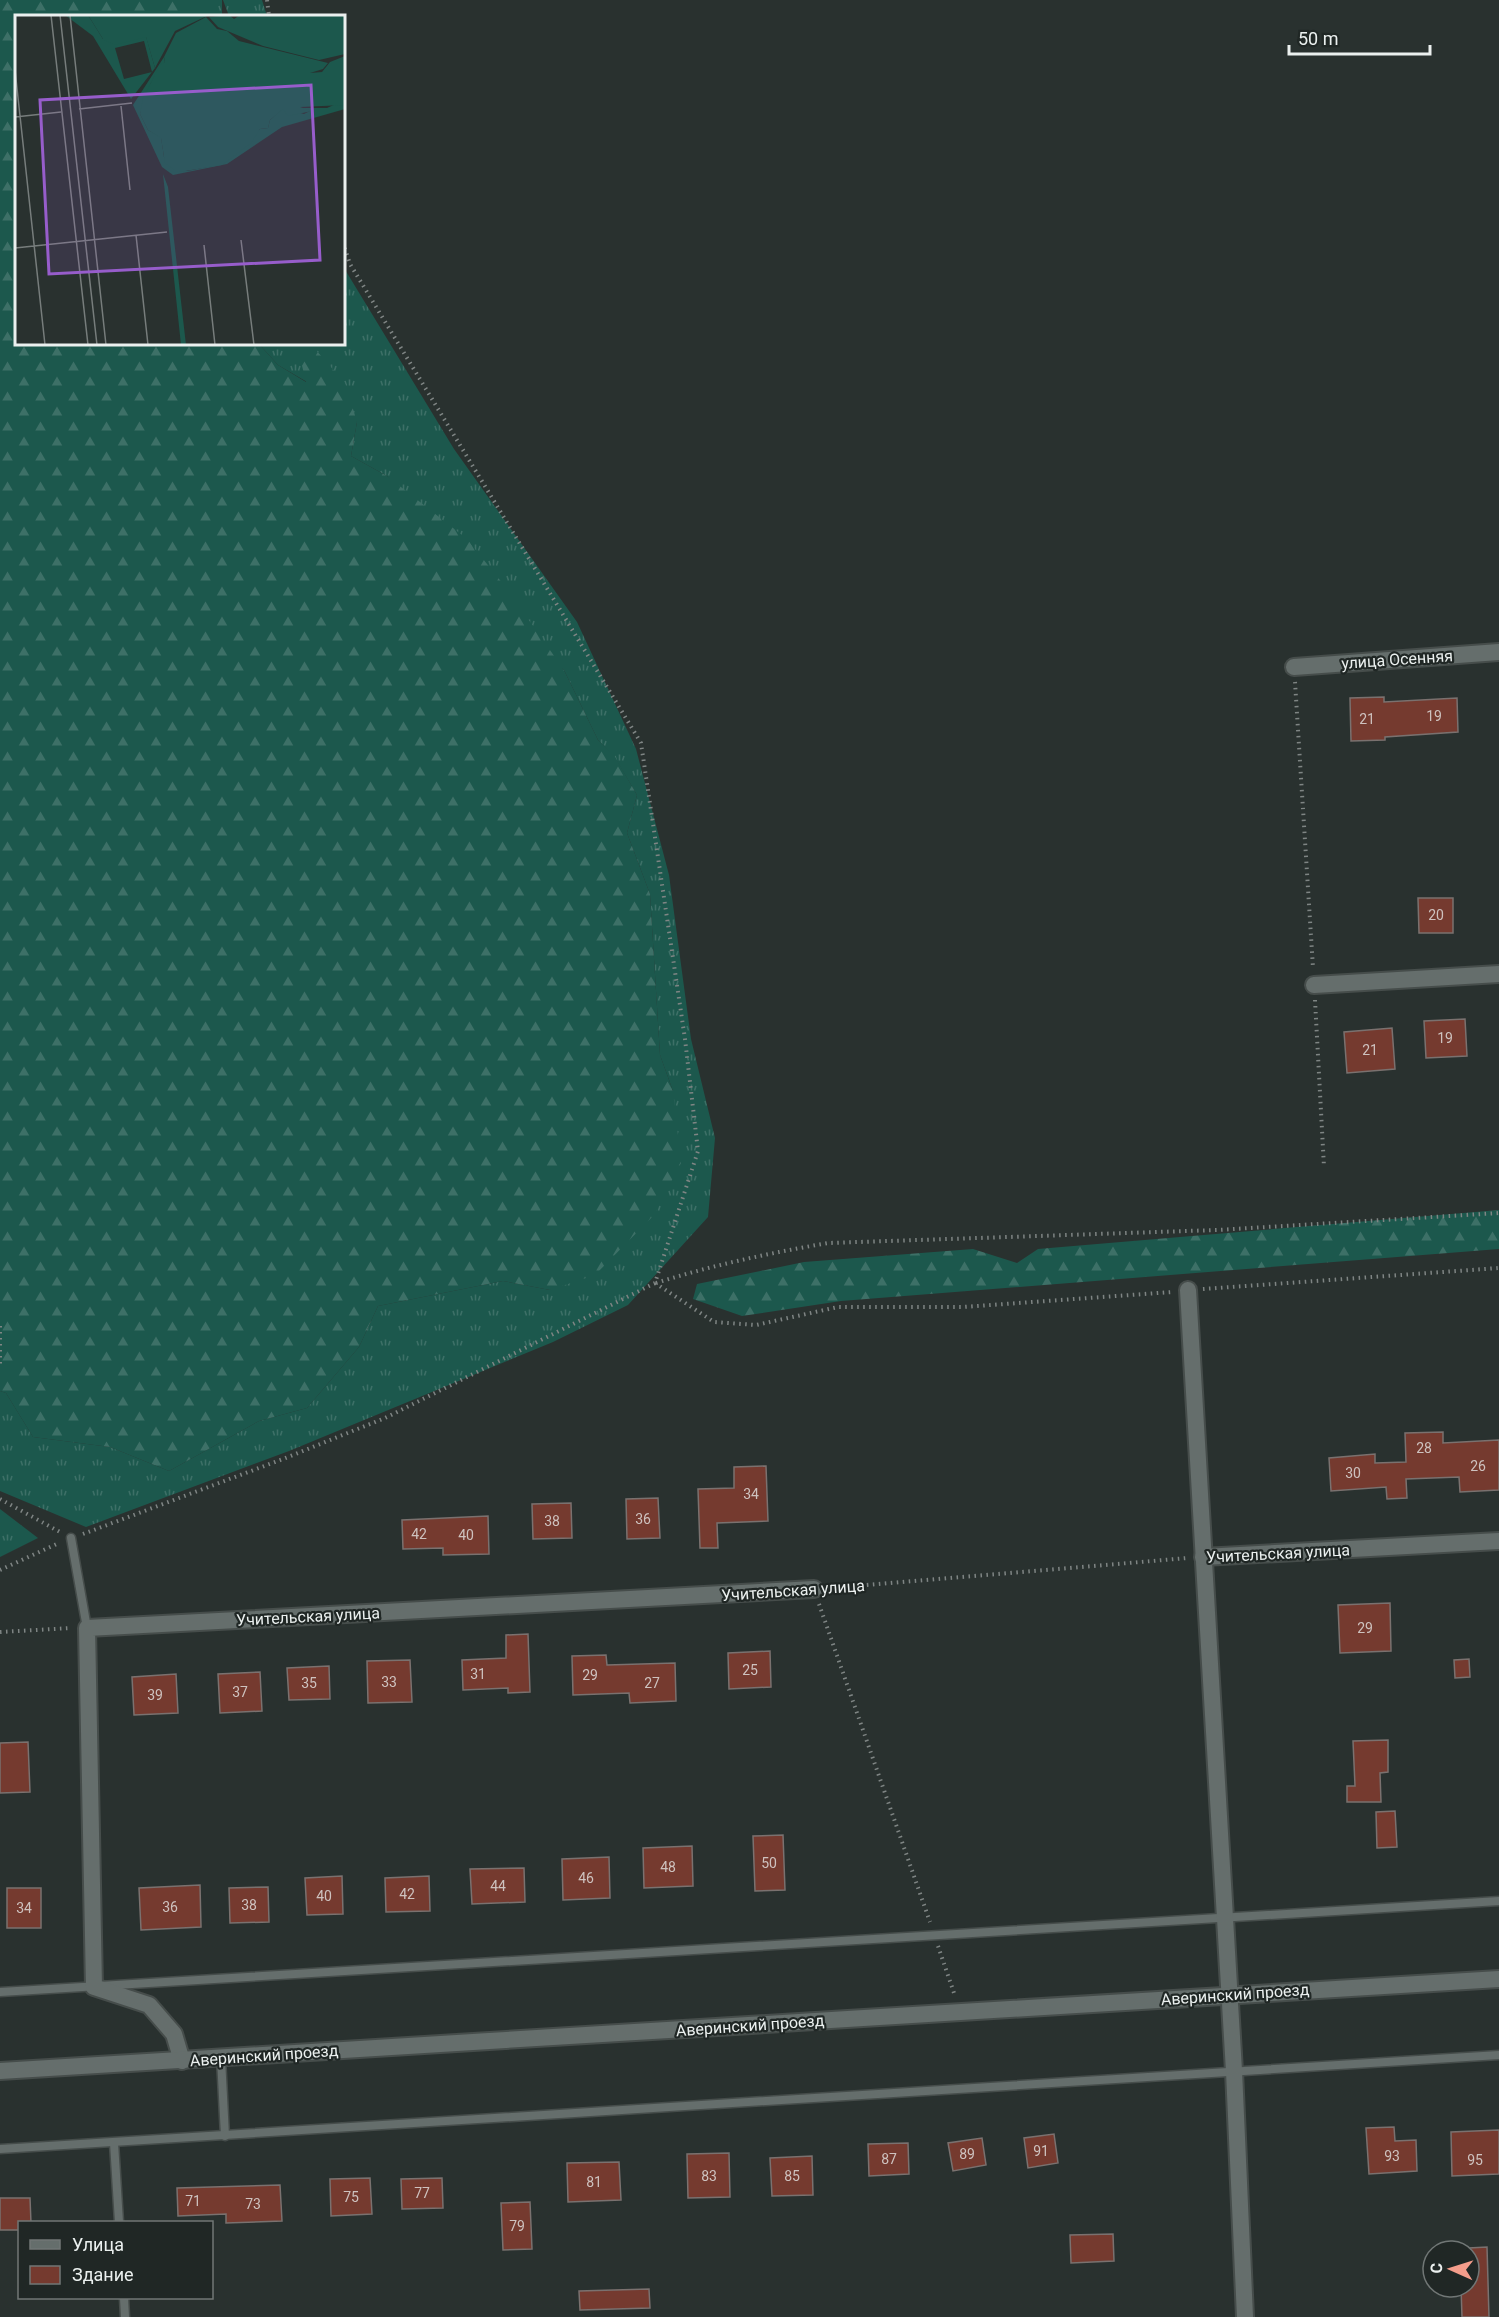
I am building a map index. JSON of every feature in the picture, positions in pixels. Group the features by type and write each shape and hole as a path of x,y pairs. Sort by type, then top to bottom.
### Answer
{"street":[{"name":"улица Осенняя","path":"1294,667 1499,652"},
{"path":"1314,985 1499,974"},
{"path":"1188,1290 1230,1994 1245,2317"},
{"name":"Учительская улица","path":"1203,1557 1499,1541"},
{"name":"Учительская улица","path":"87,1628 814,1590"},
{"path":"87,1628 94,1987 150,2005 174,2034 182,2061"},
{"name":"Аверинский проезд","path":"0,2071 1499,1979"}],"lane":[{"path":"71,1538 87,1628"},
{"path":"0,1992 1499,1901"},
{"path":"0,2149 1499,2055"},
{"path":"221,2058 225,2136"},
{"path":"114,2143 119,2221"},
{"path":"124,2299 125,2317"}],"path":[{"path":"267,0 269,15"},
{"path":"345,249 350,264 640,743 686,1039 698,1151 655,1283"},
{"path":"1294,667 1324,1167"},
{"path":"0,1570 71,1538 283,1459 385,1418 655,1283 702,1268 828,1243 1217,1230 1499,1213"},
{"path":"655,1283 714,1322 756,1325 838,1307 963,1306 1499,1268"},
{"path":"0,1326 0,1364"},
{"path":"0,1499 71,1538"},
{"name":"Учительская улица","path":"814,1590 1203,1557"},
{"path":"814,1590 960,2012"},
{"path":"0,1632 87,1628"}],"green space":[{"path":"0,0 196,0 196,15 15,15 15,345 260,345 278,365 306,382 297,345 315,349 345,383 357,422 351,456 387,476 467,539 507,589 564,670 598,740 614,755 637,795 627,833 650,894 660,1055 673,1091 681,1163 654,1215 595,1275 550,1290 503,1281 378,1306 359,1347 307,1408 259,1421 169,1471 110,1447 33,1437 6,1393 0,1391"},
{"path":"196,0 222,0 222,15 196,15"},
{"path":"223,0 262,0 267,15 229,15"},
{"path":"345,270 454,449 577,622 636,749 669,875 691,1039 715,1138 708,1217 628,1305 553,1342 289,1451 86,1527 0,1491 0,1391 6,1393 33,1437 110,1447 169,1471 259,1421 307,1408 359,1347 378,1306 503,1281 550,1290 673,1091 660,1055 650,894 627,833 637,795 614,756 598,740 564,670 387,476 351,456 357,422 307,382 278,365 260,345 345,345"},
{"path":"1499,1210 1499,1249 841,1301 742,1316 693,1299 697,1284 804,1262 973,1249 1017,1263 1038,1249"},
{"path":"0,1509 38,1538 0,1557"}],"building":[{"path":"1384,697 1384,702 1457,698 1458,732 1385,737 1385,740 1351,741 1350,698"},
{"path":"1418,898 1453,898 1453,933 1419,933"},
{"path":"1465,1019 1467,1056 1426,1058 1424,1021"},
{"path":"1392,1028 1395,1069 1347,1073 1344,1032"},
{"path":"1443,1432 1443,1443 1499,1440 1499,1490 1460,1492 1459,1477 1406,1479 1407,1498 1387,1499 1386,1487 1331,1491 1329,1458 1375,1454 1375,1463 1406,1462 1405,1433"},
{"path":"766,1466 768,1521 717,1523 718,1548 700,1548 698,1489 734,1488 734,1467"},
{"path":"658,1498 660,1538 627,1539 626,1499"},
{"path":"571,1503 572,1538 533,1539 532,1504"},
{"path":"488,1516 489,1554 443,1555 443,1548 403,1549 402,1520"},
{"path":"1390,1603 1391,1651 1340,1653 1338,1605"},
{"path":"528,1634 530,1692 508,1693 508,1688 463,1690 462,1660 506,1658 506,1635"},
{"path":"770,1651 771,1687 729,1689 728,1653"},
{"path":"606,1655 607,1665 675,1663 676,1701 630,1703 629,1693 573,1695 572,1656"},
{"path":"1469,1659 1470,1677 1455,1678 1454,1660"},
{"path":"410,1660 412,1702 368,1703 367,1661"},
{"path":"329,1666 330,1699 289,1700 287,1668"},
{"path":"260,1672 262,1711 220,1713 218,1674"},
{"path":"176,1674 178,1713 134,1715 132,1677"},
{"path":"1388,1740 1388,1772 1380,1773 1381,1802 1347,1802 1347,1786 1355,1786 1353,1741"},
{"path":"28,1742 30,1792 0,1793 0,1743"},
{"path":"1395,1811 1397,1847 1377,1848 1376,1812"},
{"path":"783,1835 785,1890 755,1891 753,1836"},
{"path":"692,1846 693,1886 644,1888 643,1848"},
{"path":"609,1857 610,1898 563,1900 562,1859"},
{"path":"524,1868 525,1902 472,1904 470,1869"},
{"path":"342,1876 343,1914 307,1915 305,1878"},
{"path":"429,1876 430,1911 386,1912 385,1878"},
{"path":"200,1885 201,1927 141,1930 139,1888"},
{"path":"268,1887 269,1922 230,1923 229,1888"},
{"path":"7,1888 41,1888 41,1928 7,1928"},
{"path":"1394,2127 1395,2141 1416,2140 1417,2171 1369,2174 1366,2128"},
{"path":"1499,2130 1499,2174 1452,2176 1451,2132"},
{"path":"1054,2134 1058,2163 1028,2168 1024,2138"},
{"path":"982,2138 986,2165 953,2171 948,2143"},
{"path":"908,2143 909,2174 869,2176 868,2144"},
{"path":"729,2153 730,2197 688,2198 687,2154"},
{"path":"812,2156 813,2195 772,2196 770,2158"},
{"path":"619,2162 621,2200 568,2202 567,2163"},
{"path":"370,2178 372,2214 331,2216 330,2179"},
{"path":"442,2178 443,2208 402,2209 401,2179"},
{"path":"280,2185 282,2221 226,2223 226,2214 178,2216 177,2188"},
{"path":"0,2198 30,2198 31,2221 18,2221 18,2230 0,2230"},
{"path":"530,2202 532,2249 503,2250 501,2203"},
{"path":"1113,2234 1114,2261 1071,2263 1070,2235"},
{"path":"1481,2247 1487,2247 1489,2317 1462,2317 1461,2299 1481,2299"},
{"path":"649,2289 650,2308 580,2310 579,2291"}]}
